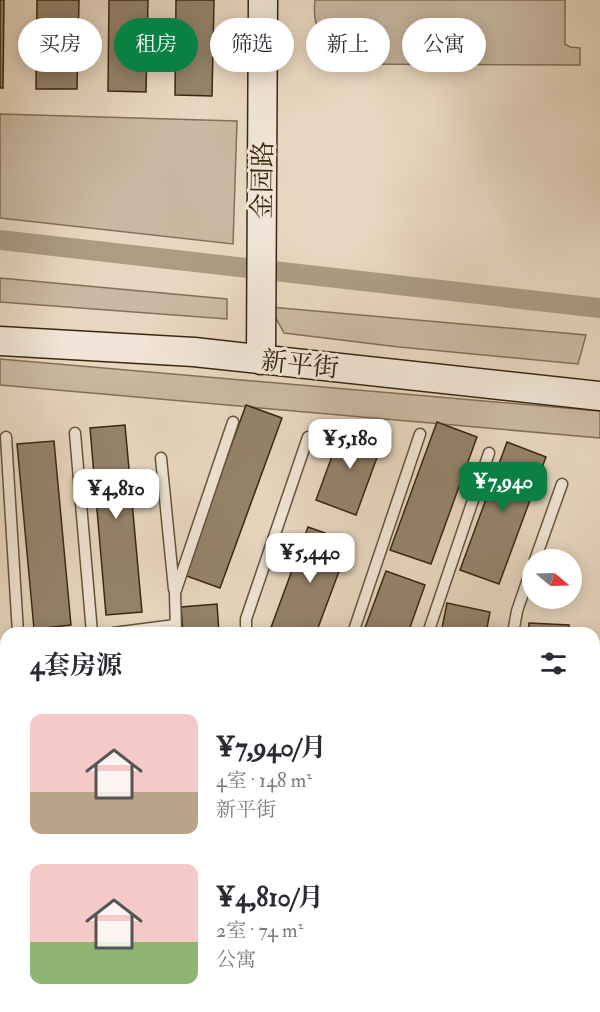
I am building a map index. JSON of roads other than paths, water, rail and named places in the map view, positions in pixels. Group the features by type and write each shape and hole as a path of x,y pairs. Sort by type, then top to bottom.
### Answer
{"main road":[{"name":"金园路","path":"261,360 263,0"},
{"name":"新平街","path":"0,340 194,352 600,396"}],"lane":[{"path":"175,593 232,422"},
{"path":"75,433 91,627"},
{"path":"355,627 420,434"},
{"path":"6,437 18,627"},
{"path":"246,627 246,619 308,437"},
{"path":"430,627 489,453"},
{"path":"161,458 175,593 176,627"},
{"path":"539,549 562,484"},
{"path":"514,627 522,596"}],"waterway":[{"path":"0,240 600,308"}]}
